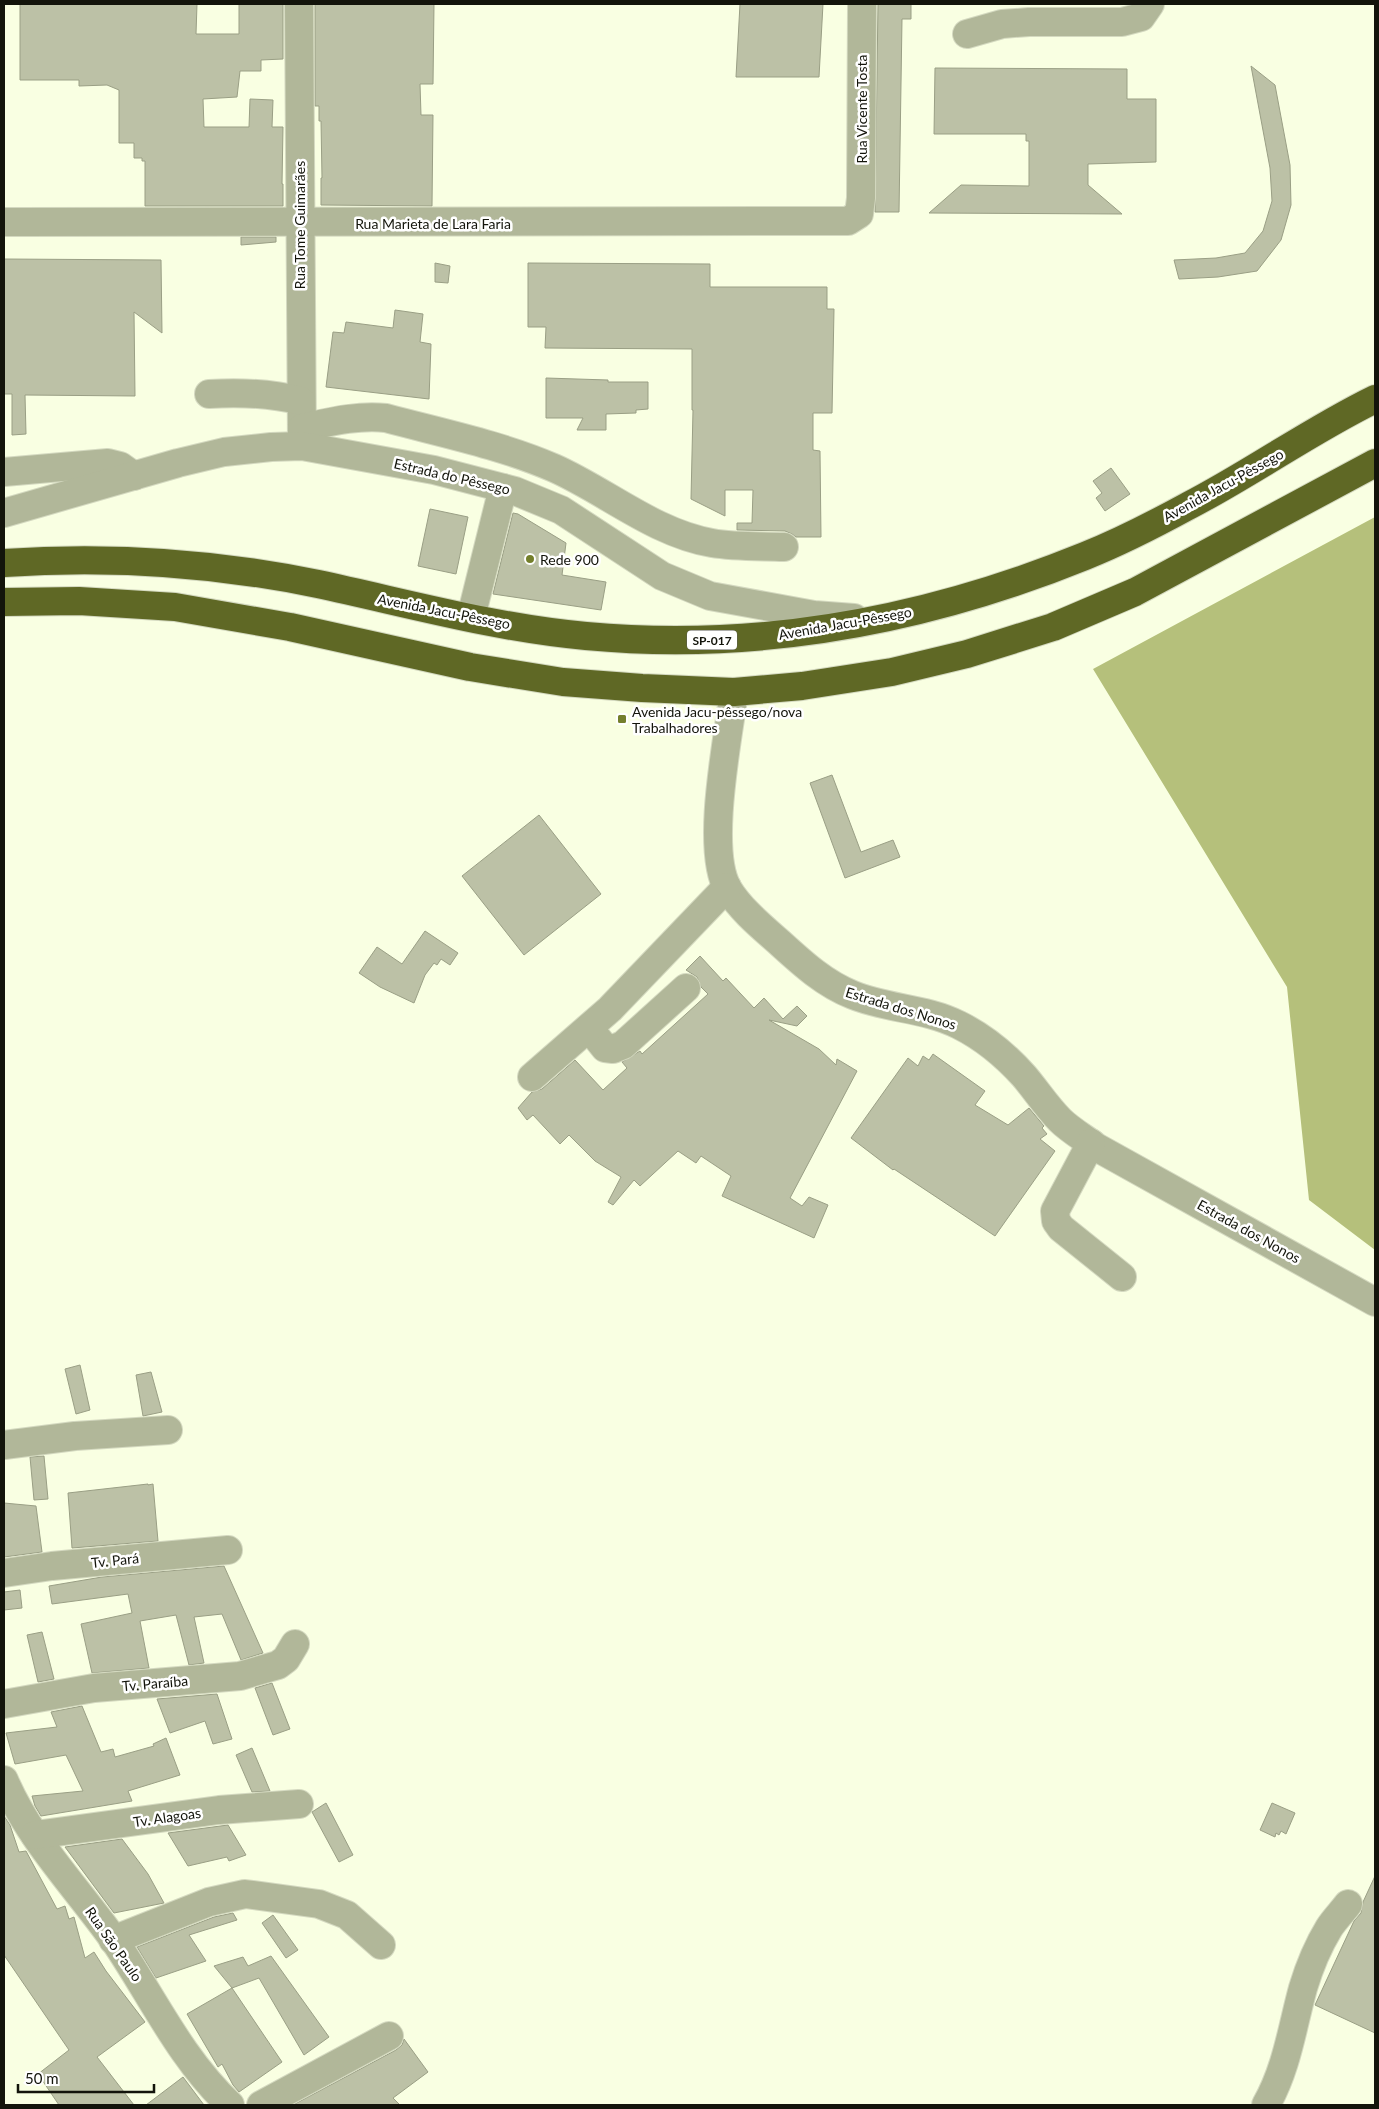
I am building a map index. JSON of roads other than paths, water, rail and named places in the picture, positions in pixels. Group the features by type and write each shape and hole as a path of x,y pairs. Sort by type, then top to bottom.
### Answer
{"highway":[{"name":"Avenida Jacu-Pêssego","path":"4,563 52,560 105,561 214,568 314,583 471,617 584,636 660,640 732,640 802,633 880,619 1014,582 1087,555 1190,505 1375,399"},
{"path":"4,602 79,601 175,607 290,627 470,666 563,682 734,692 802,686 892,672 967,654 1053,627 1135,592 1375,463"}],"street":[{"name":"Rua Tome Guimarães","path":"299,4 299,223 302,437"},
{"name":"Rua Vicente Tosta","path":"859,214 862,4"},
{"path":"967,34 1002,24 1029,22 1122,22 1140,17 1150,4"},
{"name":"Rua Marieta de Lara Faria","path":"4,222 841,222 853,219 859,214"},
{"path":"209,394 238,392 268,394 301,401"},
{"path":"302,437 350,418 367,416 386,418 503,450 553,468 666,528 689,536 711,543 784,547"},
{"name":"Estrada do Pêssego","path":"4,513 224,452 271,447 302,437 503,488 561,510 662,576 710,596 814,615 880,619"},
{"path":"4,472 108,463 120,466 134,476"},
{"path":"471,617 503,488"},
{"name":"Estrada dos Nonos","path":"734,692 719,812 718,850 722,874 727,887 754,920 811,971 832,985 861,998 942,1018 980,1038 1023,1075 1060,1120 1091,1144 1375,1302"},
{"path":"532,1076 589,1028 727,887"},
{"path":"589,1028 605,1048 613,1049 623,1045 686,988"},
{"path":"1091,1144 1055,1211 1056,1221 1061,1228 1122,1277"},
{"path":"4,1445 75,1436 168,1430"},
{"name":"Tv. Pará","path":"4,1573 61,1565 228,1550"},
{"name":"Tv. Paraíba","path":"4,1704 94,1688 240,1676 278,1665 286,1659 295,1644"},
{"name":"Rua São Paulo","path":"4,1780 11,1797 35,1835 113,1940 178,2044 222,2103"},
{"name":"Tv. Alagoas","path":"35,1835 219,1810 299,1804"},
{"path":"113,1940 209,1902 245,1894 280,1897 319,1904 347,1915 381,1944"},
{"path":"1266,2105 1278,2085 1304,1988 1315,1956 1329,1928 1348,1904"},
{"path":"261,2105 390,2036"}],"place":[{"name":"Rede 900","path":"530,559"},
{"name":"Avenida Jacu-pêssego/nova Trabalhadores","path":"622,719"}]}
